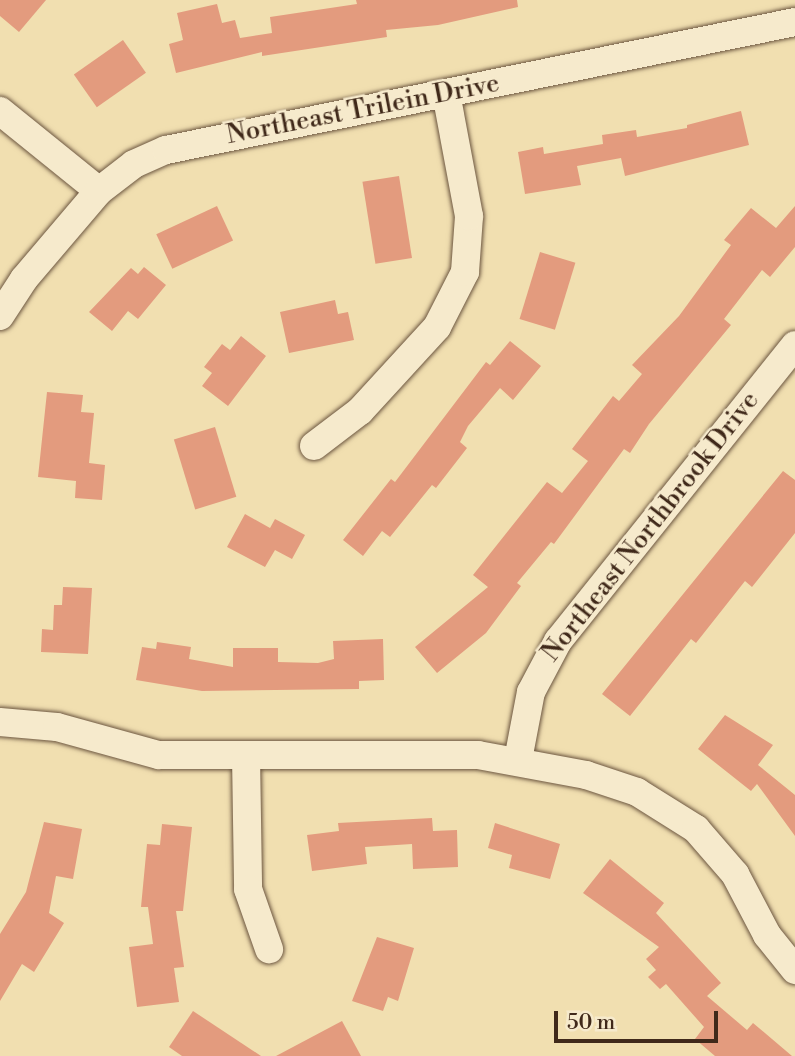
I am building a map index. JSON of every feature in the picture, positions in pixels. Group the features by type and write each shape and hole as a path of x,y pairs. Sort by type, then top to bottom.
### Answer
{"street":[{"name":"Northeast Trilein Drive","path":"0,316 24,279 99,191 134,164 166,150 795,22"},
{"path":"314,446 360,411 436,327 465,272 469,216 446,93"},
{"path":"0,111 99,191"},
{"name":"Northeast Northbrook Drive","path":"518,760 531,692 558,641 795,345"},
{"path":"0,722 57,727 159,755 408,752 518,760 636,792 688,822 724,858 767,935 795,970"},
{"path":"246,755 248,889 270,949"}],"building":[{"path":"0,0 46,0 19,32 0,16"},
{"path":"356,0 517,0 518,7 438,25 386,30 387,37 262,56 262,52 176,73 169,44 183,40 177,13 217,4 222,23 235,20 240,38 272,33 270,17 357,4"},
{"path":"123,40 146,73 97,107 74,74"},
{"path":"741,111 749,145 625,176 621,158 577,166 581,185 525,194 518,152 543,147 544,154 603,144 602,135 636,130 637,137 687,128 687,125"},
{"path":"399,176 412,258 375,264 362,182"},
{"path":"217,206 233,240 172,269 156,234"},
{"path":"795,206 795,247 770,277 762,270 724,319 731,325 649,424 630,453 624,449 554,544 551,542 517,583 521,586 486,633 437,673 415,647 488,587 473,575 547,482 562,493 588,461 572,449 613,396 619,401 642,374 632,365 679,316 731,245 724,240 751,208 776,228"},
{"path":"540,252 575,263 555,330 520,319"},
{"path":"144,267 166,285 138,319 128,311 112,331 89,312 131,268 138,274"},
{"path":"335,300 338,314 348,312 354,340 289,353 280,312"},
{"path":"241,336 266,356 228,406 202,386 212,373 204,367 222,344 230,350"},
{"path":"510,341 541,366 513,400 500,388 468,426 460,442 467,448 436,488 432,485 390,537 382,531 363,556 343,540 391,479 395,482 486,362 490,365"},
{"path":"47,392 83,395 81,412 94,413 89,463 105,465 102,500 75,498 76,481 38,477"},
{"path":"215,427 236,497 195,509 174,440"},
{"path":"783,471 795,480 795,533 752,587 745,581 696,643 691,639 630,716 602,694"},
{"path":"245,514 270,528 275,519 305,535 292,559 275,550 265,567 227,547"},
{"path":"63,587 92,588 88,654 41,652 42,629 53,630 54,605 62,605"},
{"path":"383,639 384,680 359,681 359,689 202,691 136,680 142,647 156,649 157,642 191,647 189,659 233,667 233,648 278,648 278,662 318,663 334,659 333,641"},
{"path":"725,715 773,745 758,765 795,795 795,836 757,784 751,791 698,749"},
{"path":"432,818 433,831 457,830 458,867 413,869 412,844 365,847 367,864 312,871 307,835 339,831 338,823"},
{"path":"44,822 82,829 73,879 56,876 49,913 64,923 34,972 22,964 0,1001 0,934 26,892"},
{"path":"495,823 560,844 550,879 509,868 512,855 488,848"},
{"path":"162,824 192,827 183,911 176,911 184,967 174,968 179,1002 137,1007 129,947 153,944 148,907 141,907 147,844 160,845"},
{"path":"610,859 664,903 656,913 721,983 707,996 747,1030 753,1023 792,1056 715,1056 695,1039 704,1027 666,984 660,989 648,977 656,970 646,959 659,947 583,893"},
{"path":"377,937 414,948 398,1001 388,997 383,1011 352,1001"},
{"path":"193,1011 261,1056 182,1056 169,1047"},
{"path":"342,1021 361,1056 276,1056"}]}
